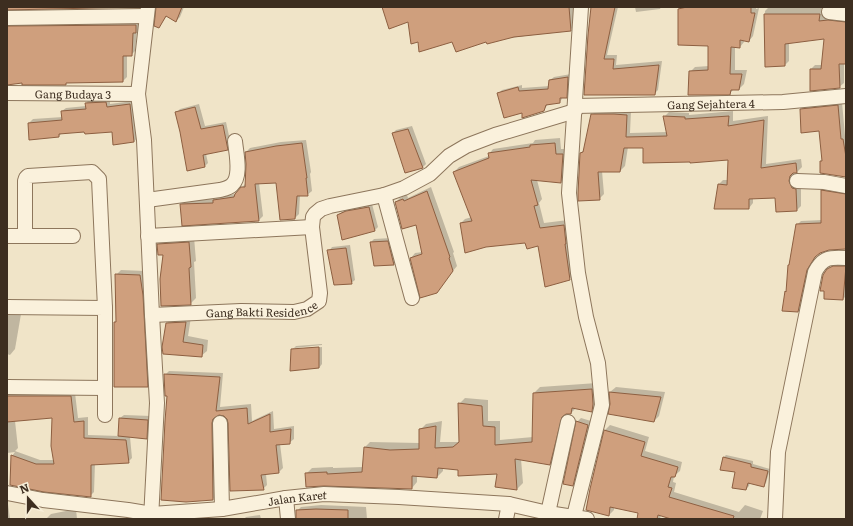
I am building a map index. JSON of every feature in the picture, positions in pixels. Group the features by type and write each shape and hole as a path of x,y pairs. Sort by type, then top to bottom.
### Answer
{"street":[{"path":"581,7 569,193 578,273 586,317 598,362 602,405 581,518"},
{"path":"7,18 147,11 138,94 144,140 157,403 152,516"},
{"path":"830,12 846,14"},
{"name":"Gang Budaya 3","path":"7,93 138,94"},
{"name":"Gang Sejahtera 4","path":"384,195 418,181 439,167 449,156 479,141 575,108 783,102 846,96"},
{"path":"147,200 220,190 230,187 235,181 237,173 234,141"},
{"path":"25,236 26,178 28,176 92,172 96,175 99,179 105,308 105,415"},
{"path":"797,181 824,182 846,186"},
{"path":"148,236 312,227 315,214 321,210 330,206 384,195 412,298"},
{"name":"Gang Bakti Residence","path":"152,316 240,311 294,312 307,309 319,302 320,293 312,227"},
{"path":"7,236 73,236"},
{"path":"775,519 778,452 815,272 823,261 831,257 846,258"},
{"path":"7,307 105,308"},
{"path":"7,388 105,388"},
{"path":"548,513 568,422"},
{"path":"220,423 222,509"},
{"name":"Jalan Karet","path":"7,493 43,500 128,510 152,516 222,509 286,498 324,494 509,504 548,513 581,518"},
{"path":"286,498 288,519"},
{"path":"506,519 509,504"}],"building":[{"path":"7,7 139,7 7,10"},
{"path":"156,7 182,7 176,22 166,16 159,28 154,26"},
{"path":"382,7 569,7 571,31 514,37 487,44 486,42 456,52 452,42 419,52 418,42 411,44 408,22 389,29"},
{"path":"591,7 615,7 604,59 614,59 613,69 659,65 655,95 584,95"},
{"path":"687,7 751,7 751,13 755,13 749,42 740,40 740,48 731,47 730,74 742,74 739,90 731,90 730,95 688,95 689,71 708,70 708,46 678,45 678,9"},
{"path":"764,14 820,14 819,21 828,20 846,22 846,64 839,64 840,88 810,91 810,69 821,69 824,39 785,44 785,66 765,67"},
{"path":"136,25 136,33 133,33 132,56 123,56 123,82 66,83 66,85 22,85 22,83 7,85 7,26"},
{"path":"568,77 567,98 560,98 560,103 546,105 544,111 522,118 522,113 504,118 497,93 518,87 519,91 548,89 549,80"},
{"path":"106,102 107,107 130,104 134,142 113,145 112,132 59,134 59,137 29,140 28,123 62,120 61,111 86,109 85,103"},
{"path":"838,105 841,139 843,139 846,157 846,177 820,173 820,161 822,161 819,131 801,133 800,109"},
{"path":"195,107 201,129 223,125 228,150 203,155 205,167 187,171 175,112"},
{"path":"591,114 627,115 626,137 667,136 663,116 685,117 685,119 729,116 728,126 764,120 761,168 796,163 797,173 793,173 790,176 789,181 792,188 796,189 797,211 776,212 775,198 749,199 749,209 714,209 718,184 727,185 728,160 690,163 643,163 643,148 624,148 620,172 598,172 600,200 578,201 580,153 583,152"},
{"path":"408,129 423,168 405,173 392,133"},
{"path":"302,143 308,196 297,196 295,219 280,220 276,183 255,184 259,221 182,226 180,204 213,203 213,200 234,197 241,187 245,187 245,152"},
{"path":"555,143 556,154 563,154 561,183 531,180 538,205 534,206 540,228 564,225 570,280 545,287 538,246 527,249 525,243 486,247 465,253 460,223 472,221 453,172 489,158 488,153 530,147 530,145"},
{"path":"821,190 846,194 846,249 829,250 820,253 815,257 807,270 798,312 782,311 785,291 786,292 788,265 796,224 821,223"},
{"path":"427,191 450,257 453,271 437,293 420,298 410,258 422,254 416,225 402,229 395,202 403,199 404,201"},
{"path":"369,207 375,231 342,240 337,215 346,211"},
{"path":"388,241 394,265 374,266 370,242"},
{"path":"189,242 191,267 189,268 191,305 161,306 160,279 163,255 158,255 157,244"},
{"path":"346,248 352,284 334,285 327,250"},
{"path":"833,266 846,266 843,300 824,299 824,291 820,291 823,275 827,269"},
{"path":"115,274 140,275 143,295 148,387 114,387 114,322 116,322"},
{"path":"186,322 183,342 203,345 202,357 163,354 162,347 166,323"},
{"path":"319,347 319,368 290,371 291,349"},
{"path":"164,374 220,377 216,411 247,408 248,424 270,414 270,432 291,429 290,444 276,445 279,473 261,475 264,490 230,491 228,423 224,416 219,415 213,419 212,423 213,500 186,502 161,500 167,396 165,396"},
{"path":"592,389 592,412 572,408 571,414 566,414 562,417 550,465 515,459 517,490 495,487 497,474 458,476 458,470 438,468 437,478 412,476 412,489 324,486 306,487 305,473 327,472 327,474 362,472 364,447 390,450 419,449 419,429 436,426 435,448 453,447 459,442 458,403 482,406 483,426 495,427 495,445 532,442 533,393"},
{"path":"609,392 661,397 654,422 608,414 610,404"},
{"path":"7,396 71,396 74,422 84,421 84,438 126,440 129,463 91,465 91,497 44,492 10,485 11,455 36,464 54,464 51,446 52,418 7,422"},
{"path":"119,418 148,420 147,439 118,436"},
{"path":"576,421 588,425 573,486 563,484"},
{"path":"604,430 645,442 641,456 678,467 675,477 671,477 668,487 672,488 669,497 734,516 733,519 671,519 658,515 657,519 637,519 638,513 610,507 609,516 586,510"},
{"path":"723,457 751,464 751,467 768,471 764,487 748,483 746,490 732,488 735,472 720,470"},
{"path":"296,510 348,510 348,519 296,519"}]}
